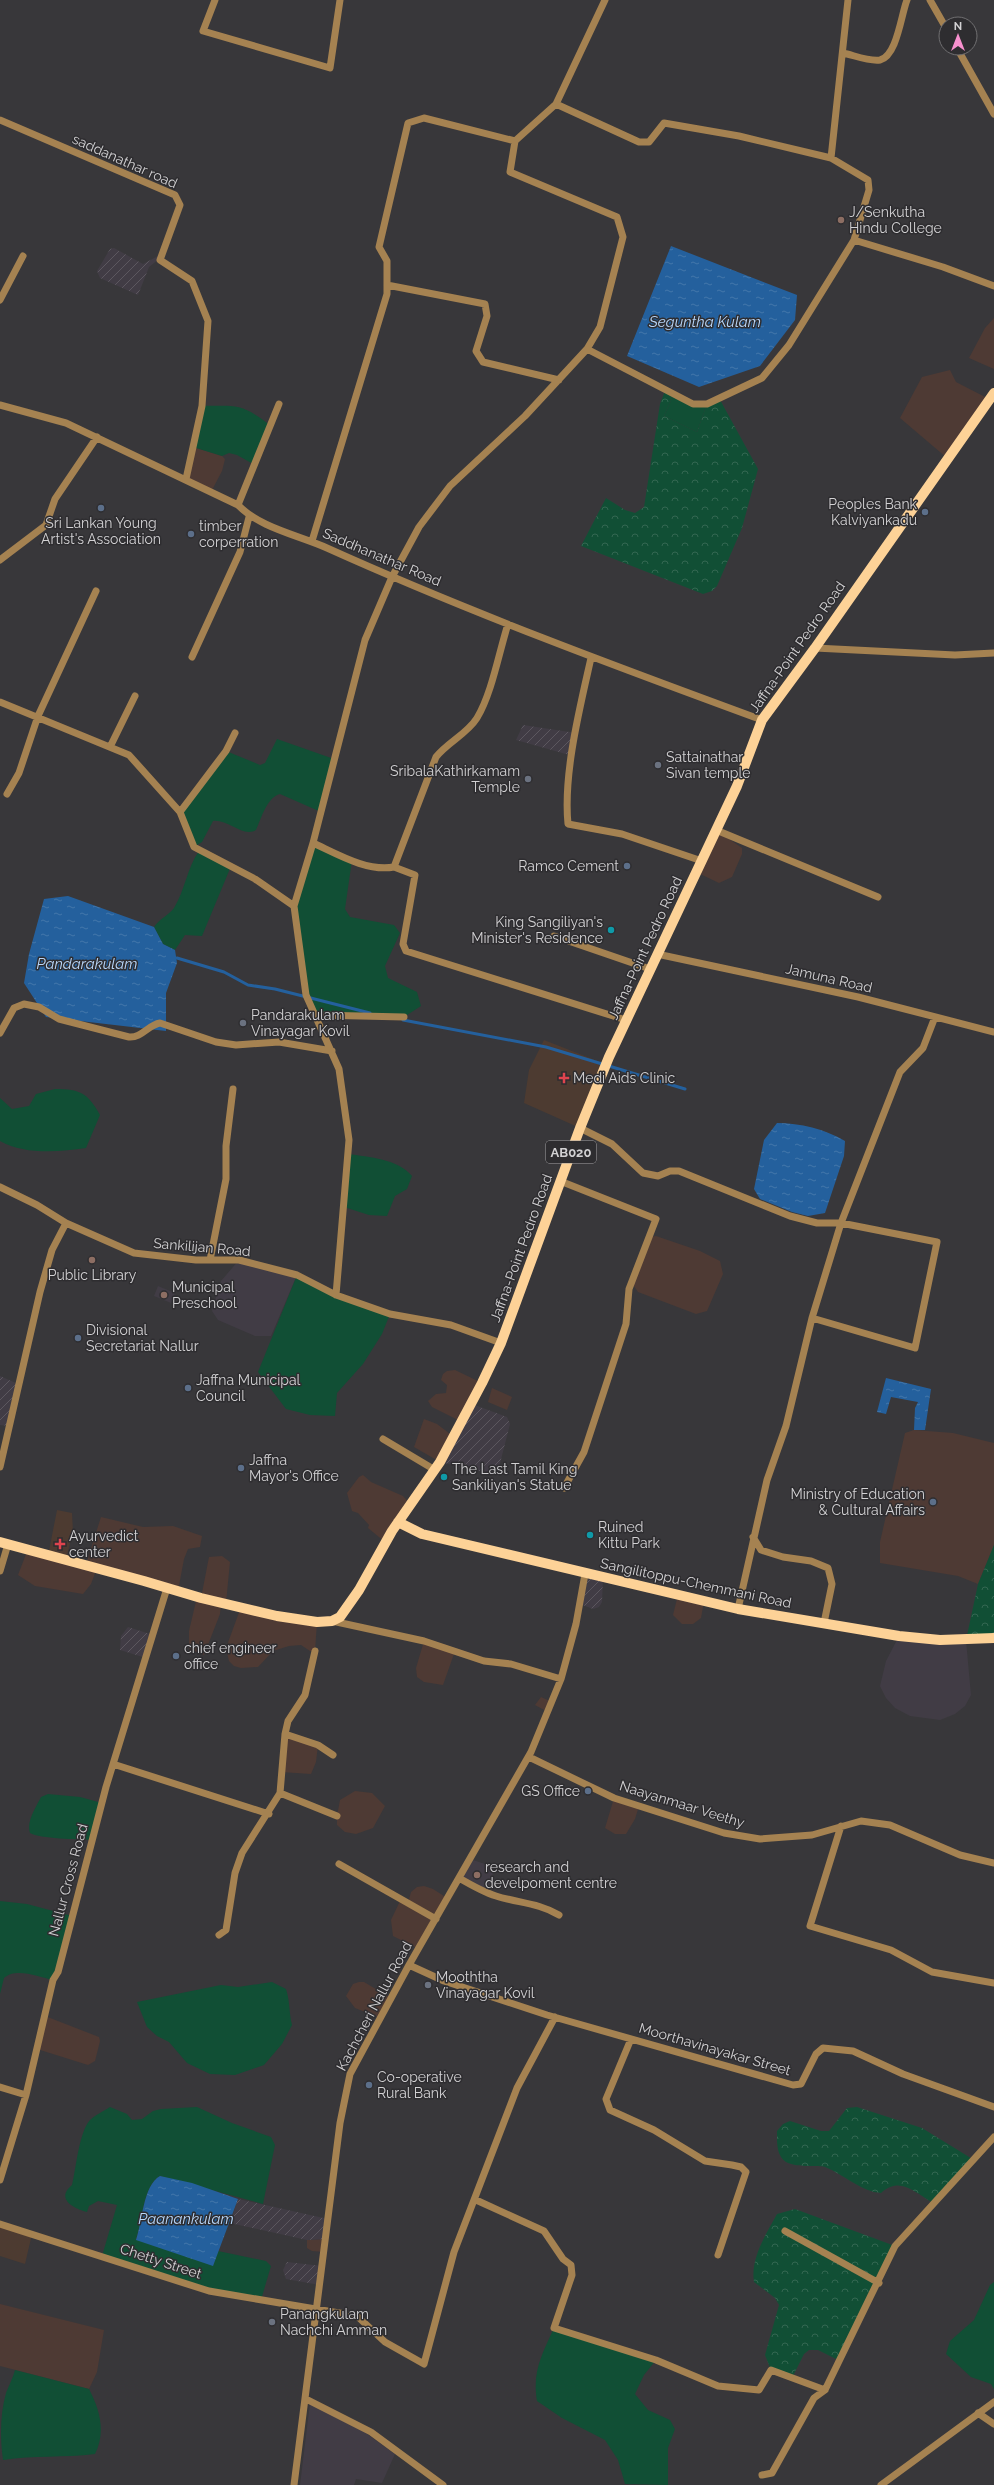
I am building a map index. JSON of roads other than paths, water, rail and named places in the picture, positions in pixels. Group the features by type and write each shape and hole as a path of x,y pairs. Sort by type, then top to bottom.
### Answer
{"main road":[{"name":"Jaffna-Point Pedro Road","path":"332,1621 340,1617 359,1590 398,1522 435,1470 472,1404 501,1343 580,1128 626,1020 737,786 762,720 816,648 994,393"},
{"name":"Sangilitoppu-Chemmani Road","path":"398,1522 422,1534 585,1574 738,1609 940,1640 994,1638"},
{"path":"4,1543 201,1598 277,1616 317,1622 332,1621"}],"street":[{"path":"214,0 203,31 330,68 340,0"},
{"path":"336,1295 349,1140 339,1069 317,1015 306,995 294,906 313,843 365,640 392,577 419,527 450,486 525,416 587,349 600,327 623,237 618,217 510,172 515,141 556,104 605,0"},
{"path":"831,158 848,0"},
{"path":"843,54 879,60 887,56 892,49 907,0"},
{"path":"930,0 939,16"},
{"path":"961,56 994,114"},
{"path":"556,104 639,142 649,142 664,123 739,136 831,158 868,180 870,190 854,240 789,345 762,378 707,404 693,404 673,396 587,349"},
{"path":"312,541 387,294 387,261 379,247 408,123 424,118 515,141"},
{"name":"saddanathar road","path":"0,120 175,195 180,205 160,260 192,281 208,321 202,406 186,479"},
{"path":"854,240 943,267 994,286"},
{"path":"0,300 23,256"},
{"path":"387,285 485,304 487,316 476,350 483,362 558,380"},
{"path":"238,505 280,404"},
{"name":"Saddhanathar Road","path":"0,405 66,423 238,505 249,517 312,541 392,577 591,658 762,720"},
{"path":"0,560 46,526 55,500 97,438"},
{"path":"192,657 240,552 249,517"},
{"path":"7,794 19,773 38,716 96,591"},
{"path":"394,867 436,757 446,745 466,731 476,718 484,702 508,624"},
{"path":"816,648 955,655 994,653"},
{"path":"591,658 570,775 566,807 568,824 622,834 702,861"},
{"path":"110,747 135,696"},
{"path":"0,702 38,716 129,755 180,812 194,847 255,879 294,906"},
{"path":"180,812 226,751 235,734"},
{"path":"716,830 878,897"},
{"path":"313,843 352,860 382,870 394,867 416,875 403,944 406,952 626,1020"},
{"path":"554,936 650,969"},
{"name":"Jamuna Road","path":"657,954 858,997 994,1032"},
{"path":"0,1032 14,1008 24,1004 39,1007 59,1019 129,1037 139,1035 154,1024 160,1023 216,1042 229,1044 279,1042 332,1051"},
{"path":"317,1015 404,1017"},
{"path":"738,1609 767,1480 786,1426 812,1318 841,1223 900,1072 923,1048 935,1017"},
{"path":"210,1260 226,1179 226,1146 233,1089"},
{"path":"580,1128 612,1144 643,1173 658,1176 670,1171 680,1171 790,1216 817,1223 841,1223 938,1242 915,1348 812,1318"},
{"path":"560,1181 656,1219 629,1289 626,1324 586,1444 564,1488"},
{"name":"Sankilijan Road","path":"0,1187 37,1205 66,1223 134,1253 210,1260 239,1260 297,1275 336,1295 390,1314 451,1325 501,1343"},
{"path":"0,1467 40,1292 52,1250 66,1223"},
{"path":"382,1439 435,1470"},
{"path":"754,1537 761,1550 783,1557 811,1561 828,1568 832,1584 824,1623"},
{"path":"0,1571 4,1543"},
{"name":"Kachcheri Nallur Road","path":"294,2485 340,2123 350,2074 409,1964 529,1757 561,1679 576,1624 585,1574"},
{"name":"Nallur Cross Road","path":"0,2180 26,2095 53,1980 58,1972 113,1764 167,1588"},
{"path":"332,1621 424,1641 484,1661 511,1664 561,1679"},
{"path":"219,1935 226,1930 235,1873 242,1853 269,1814 280,1793 285,1734 288,1721 305,1694 315,1651"},
{"path":"285,1734 318,1745 334,1755"},
{"name":"Naayanmaar Veethy","path":"529,1757 614,1798 724,1833 760,1839 812,1835 861,1821 890,1824 960,1855 994,1863"},
{"path":"113,1764 269,1814"},
{"path":"280,1793 337,1816"},
{"path":"841,1826 810,1926 891,1950 932,1972 994,1983"},
{"path":"339,1864 436,1919"},
{"path":"459,1878 497,1896 527,1902 548,1909 559,1915"},
{"name":"Moorthavinayakar Street","path":"409,1964 444,1981 555,2017 793,2085 802,2084 816,2054 823,2048 853,2052 903,2074 994,2107"},
{"path":"555,2017 518,2088 476,2200 544,2231 563,2259 571,2265 572,2276 554,2328 656,2360 718,2386 759,2390 771,2370 824,2390"},
{"path":"632,2039 606,2099 610,2110 654,2130 705,2161 741,2167 746,2172 718,2255"},
{"path":"0,2087 26,2095"},
{"path":"762,2475 772,2473 814,2398 824,2390 879,2282 895,2246 994,2137"},
{"name":"Chetty Street","path":"0,2224 209,2291 317,2310 344,2312 357,2316 385,2342 424,2364 454,2252 476,2200"},
{"path":"784,2231 879,2282"},
{"path":"306,2399 371,2432 406,2456 443,2485"},
{"path":"881,2485 994,2402"},
{"path":"978,2413 994,2424"}],"water":[{"name":"Seguntha Kulam","path":"671,246 797,295 795,320 760,366 699,387 627,356"},
{"name":"Pandarakulam","path":"68,896 154,927 163,944 175,950 177,963 166,993 166,1031 46,1017 24,983 29,954 44,899"},
{"path":"777,1123 795,1124 821,1130 845,1141 844,1156 825,1213 808,1216 792,1212 760,1199 754,1189 764,1140"},
{"path":"886,1378 931,1389 925,1430 914,1430 915,1408 918,1402 891,1397 886,1414 877,1412"},
{"name":"Paanankulam","path":"160,2176 192,2183 238,2199 213,2266 136,2240 144,2205 150,2188 154,2181"}],"waterway":[{"path":"177,958 224,972 248,985 275,989 370,1013"},
{"path":"403,1020 546,1047 685,1089"}],"place":[{"name":"J/Senkutha Hindu College","path":"841,220"},
{"name":"Sri Lankan Young Artist's Association","path":"101,508"},
{"name":"Peoples Bank Kalviyankadu","path":"925,512"},
{"name":"timber corperration","path":"191,534"},
{"name":"Sattainathar Sivan temple","path":"658,765"},
{"name":"SribalaKathirkamam Temple","path":"528,779"},
{"name":"Ramco Cement","path":"627,866"},
{"name":"King Sangiliyan's Minister's Residence","path":"611,930"},
{"name":"Pandarakulam Vinayagar Kovil","path":"243,1023"},
{"name":"Medi Aids Clinic","path":"564,1078"},
{"name":"Public Library","path":"92,1260"},
{"name":"Municipal Preschool","path":"164,1295"},
{"name":"Divisional Secretariat Nallur","path":"78,1338"},
{"name":"Jaffna Municipal Council","path":"188,1388"},
{"name":"Jaffna Mayor's Office","path":"241,1468"},
{"name":"The Last Tamil King Sankiliyan's Statue","path":"444,1477"},
{"name":"Ministry of Education & Cultural Affairs","path":"933,1502"},
{"name":"Ruined Kittu Park","path":"590,1535"},
{"name":"Ayurvedict center","path":"60,1544"},
{"name":"chief engineer office","path":"176,1656"},
{"name":"GS Office","path":"588,1791"},
{"name":"research and develpoment centre","path":"477,1875"},
{"name":"Mooththa Vinayagar Kovil","path":"428,1985"},
{"name":"Co-operative Rural Bank","path":"369,2085"},
{"name":"Panangkulam Nachchi Amman","path":"272,2322"}]}
